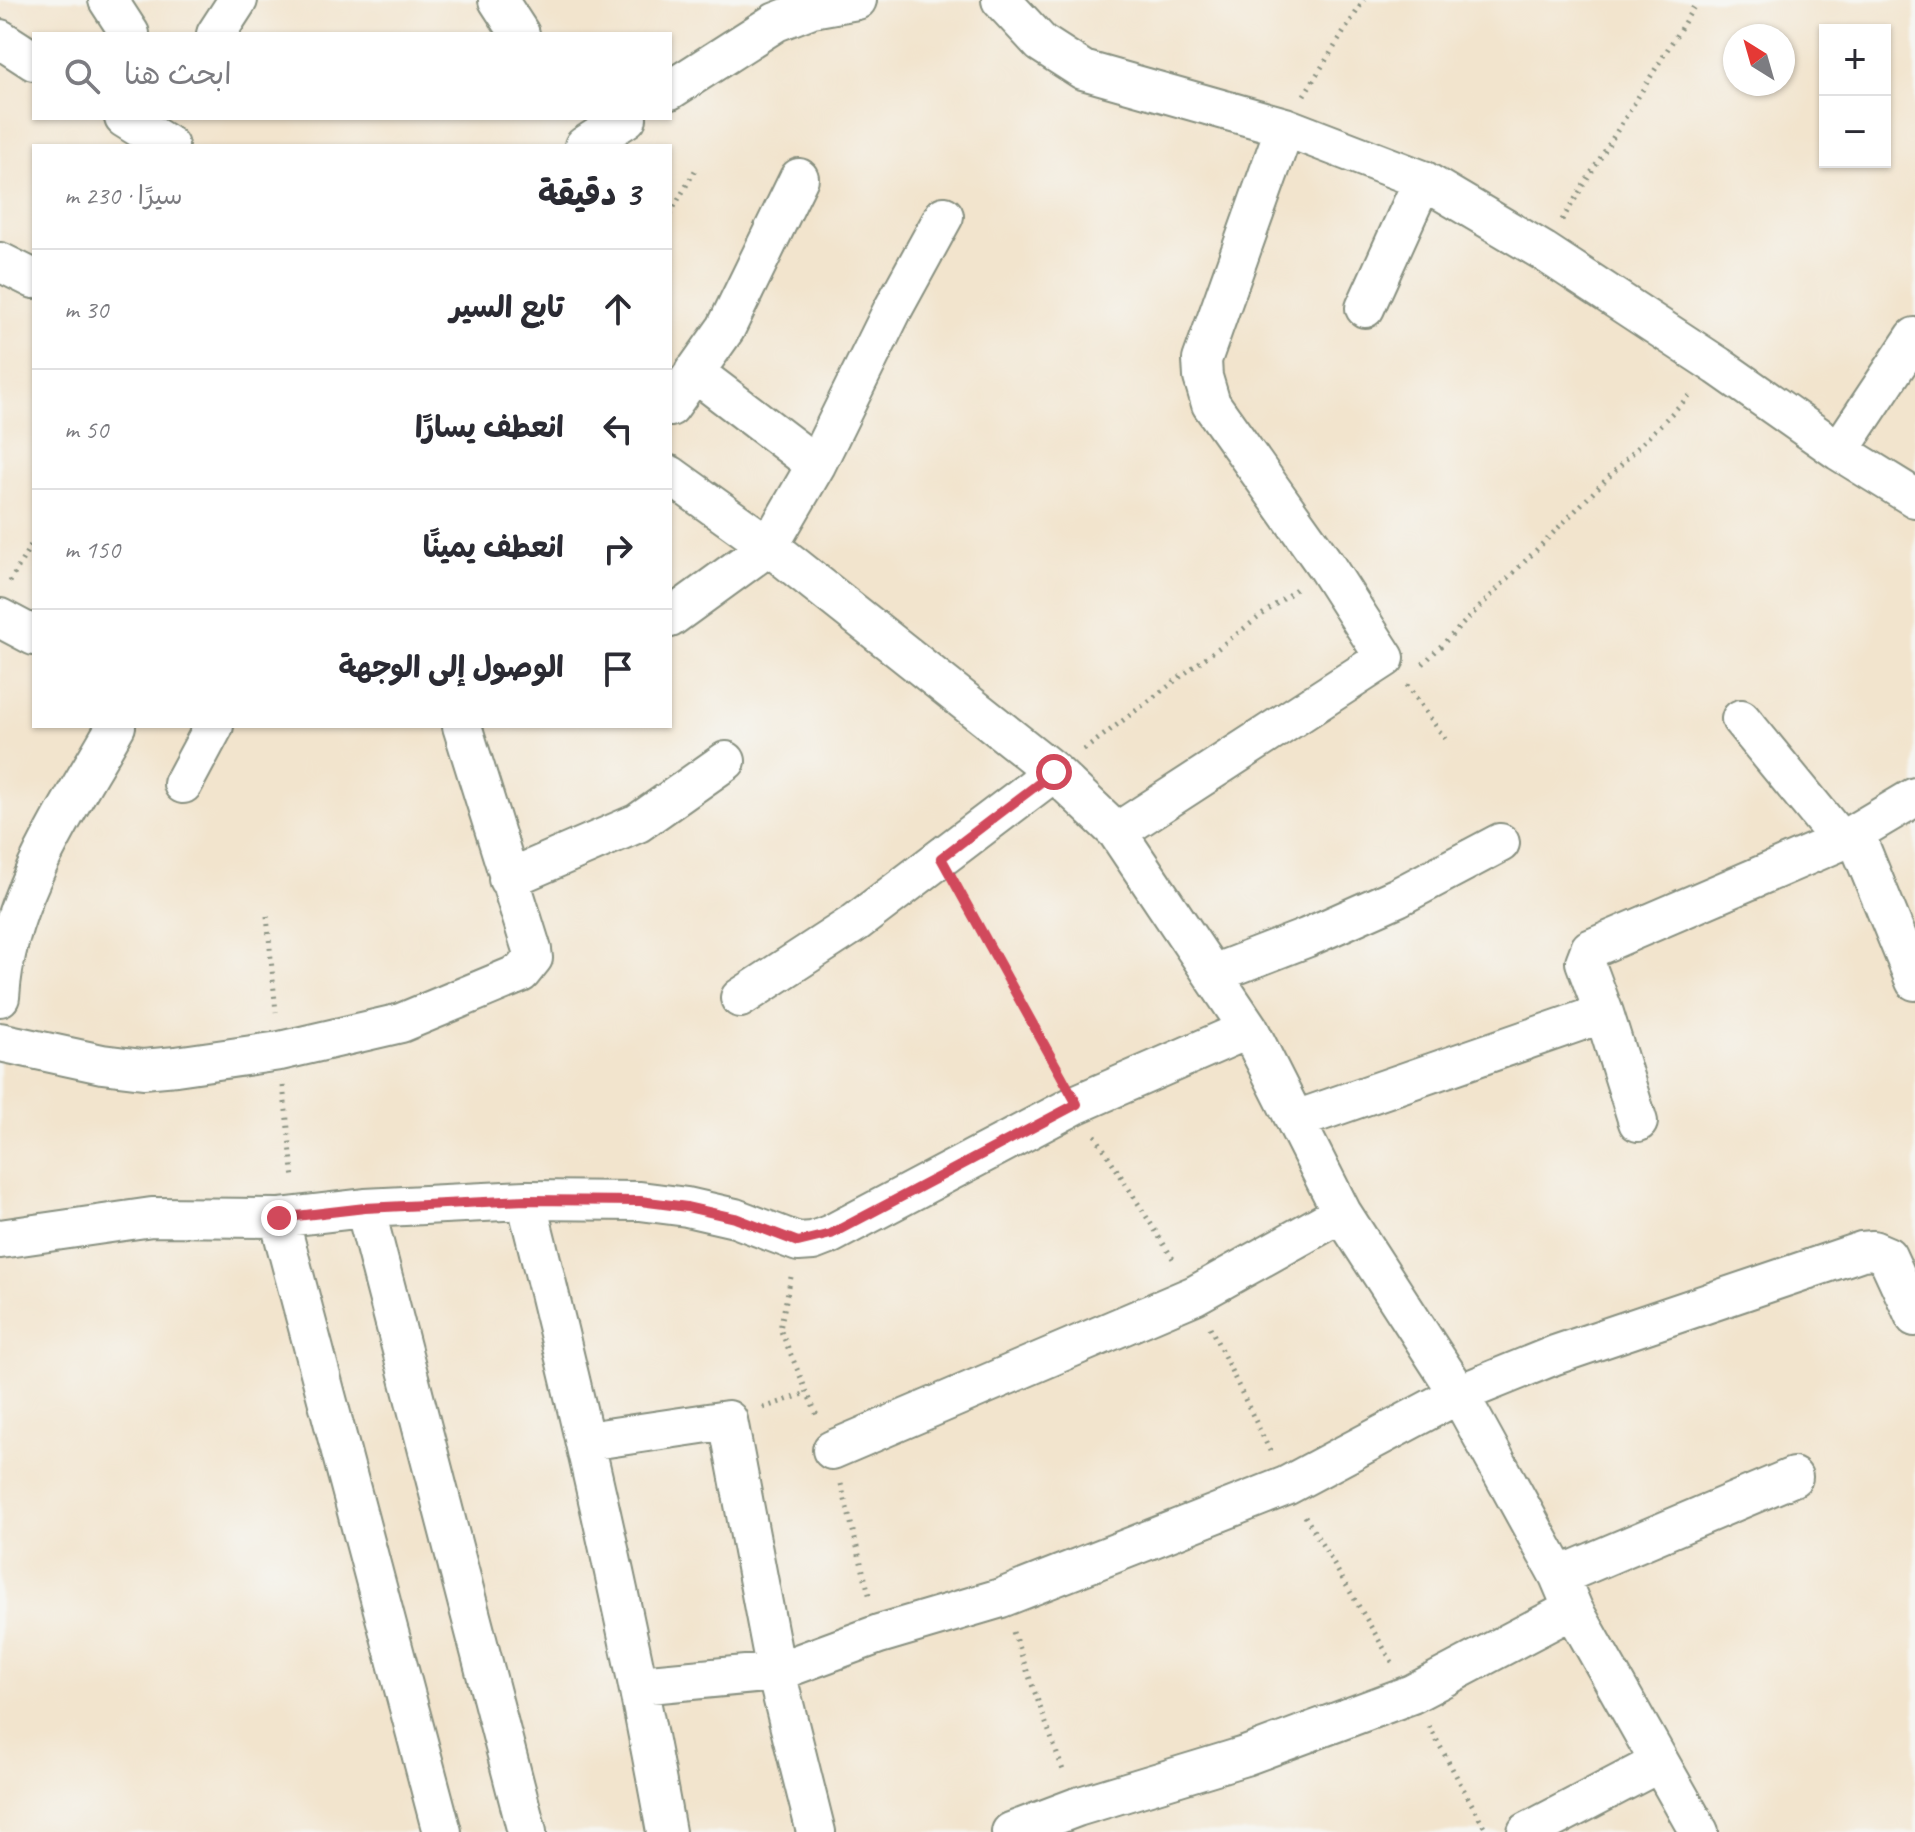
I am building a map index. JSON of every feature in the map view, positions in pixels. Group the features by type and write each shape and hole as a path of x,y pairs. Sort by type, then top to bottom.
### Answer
{"street":[{"path":"108,0 129,32"},
{"path":"217,32 238,0"},
{"path":"498,0 519,32"},
{"path":"672,89 776,22 812,8 857,0"},
{"path":"1001,0 1041,43 1083,70 1285,127 1423,180 1543,251 1718,366 1839,451 1915,498"},
{"path":"0,39 32,60"},
{"path":"582,136 622,120"},
{"path":"1117,832 1385,658 1326,566 1211,404 1203,377 1202,360 1285,127"},
{"path":"672,404 726,328 799,178"},
{"path":"1365,308 1423,180"},
{"path":"672,617 769,546 816,465 892,311 944,216"},
{"path":"0,262 32,278"},
{"path":"1839,451 1915,337"},
{"path":"694,372 816,465"},
{"path":"672,476 769,546 1054,772 1117,832 1249,1029 1342,1213 1459,1394 1699,1832"},
{"path":"3,603 32,634"},
{"path":"1741,719 1848,838 1915,981"},
{"path":"0,997 6,950 18,910 34,873 115,728"},
{"path":"183,784 213,728"},
{"path":"0,1042 102,1064 143,1069 280,1051 401,1023 521,973 533,958 532,950 463,728"},
{"path":"508,879 638,823 726,761"},
{"path":"740,998 855,923 1054,772"},
{"path":"1638,1122 1585,962 1590,949 1848,838 1915,797"},
{"path":"1213,974 1385,903 1500,843"},
{"path":"1296,1120 1604,1013"},
{"path":"0,1239 152,1217 289,1217 365,1208 526,1200 640,1201 687,1207 735,1218 798,1242 831,1234 1077,1104 1249,1029"},
{"path":"526,1200 587,1441 639,1685 666,1832"},
{"path":"365,1208 527,1832"},
{"path":"832,1450 1195,1295 1342,1213"},
{"path":"289,1217 442,1832"},
{"path":"639,1685 776,1672 879,1634 1001,1598 1286,1486 1459,1394 1555,1355 1862,1251 1873,1250 1887,1256 1915,1317"},
{"path":"587,1441 728,1420 776,1672 816,1832"},
{"path":"1011,1832 1082,1820 1412,1694 1566,1593 1793,1477"},
{"path":"1527,1832 1659,1763"}],"path":[{"path":"1285,127 1364,0"},
{"path":"1543,251 1695,5"},
{"path":"672,211 697,167"},
{"path":"1417,671 1718,366"},
{"path":"3,603 32,543"},
{"path":"1054,772 1326,566"},
{"path":"1405,682 1448,743"},
{"path":"941,858 1077,1104 1195,1295 1286,1486 1412,1694 1487,1832"},
{"path":"267,916 280,1051 289,1217"},
{"path":"728,1420 807,1393 780,1329 798,1242"},
{"path":"832,1450 879,1634"},
{"path":"1001,1598 1082,1820"}],"route":[{"path":"279,1218 365,1208 526,1200 640,1201 735,1218 798,1242 813,1241 1077,1104 941,858 1054,772"}]}
